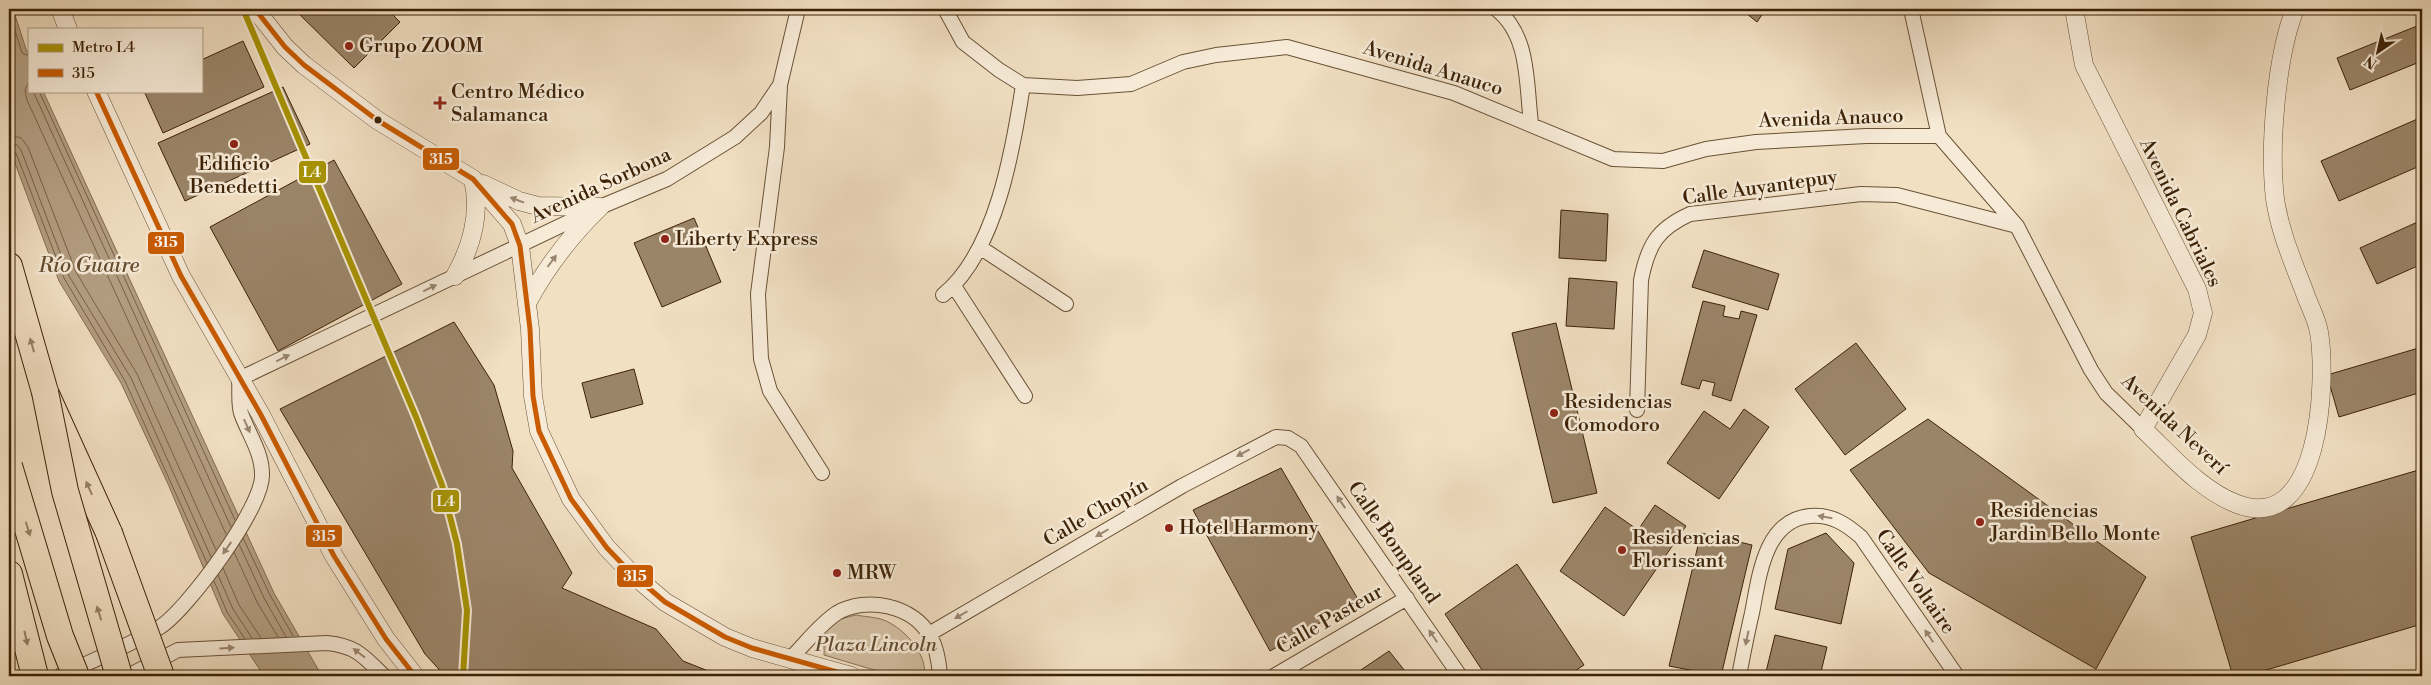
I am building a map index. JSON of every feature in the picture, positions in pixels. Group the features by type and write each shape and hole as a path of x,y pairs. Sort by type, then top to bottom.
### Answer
{"highway":[{"path":"9,266 45,392 65,490 121,676"},
{"path":"45,392 109,533 161,676"},
{"path":"9,466 60,636 76,676"},
{"path":"9,574 34,676"}],"street":[{"path":"60,9 68,28"},
{"path":"255,9 284,47 340,94 413,144 473,179 519,201 538,206 600,207"},
{"name":"Avenida Sorbona","path":"239,379 600,207 668,179 735,137 761,113 780,85 798,9"},
{"path":"945,9 963,42 1023,86 1014,140 1000,194 981,248 948,290 1025,396"},
{"path":"1496,9 1508,18 1522,45 1531,123"},
{"name":"Avenida Neverí","path":"1912,9 1939,136 2017,226 2091,370 2106,393 2143,429 2214,492 2238,504 2258,508 2276,504 2289,494 2302,477 2312,454 2322,393 2323,359 2318,329 2280,226 2275,198 2273,148 2282,54 2295,9"},
{"name":"Avenida Cabriales","path":"2074,9 2084,65 2197,289 2203,314 2197,335 2143,429"},
{"name":"Avenida Anauco","path":"1023,86 1077,88 1131,84 1183,62 1216,55 1286,46 1454,93 1531,123 1613,159 1663,161 1706,149 1756,142 1866,136 1939,136"},
{"path":"780,85 777,146 758,294 761,359 770,391 822,473"},
{"path":"96,92 181,276 261,415 334,556 386,639 415,676"},
{"path":"473,179 512,224 520,246 527,303 533,396 539,432 571,498 590,526 630,572 665,602 725,637 790,659 813,670 851,676"},
{"path":"455,276 462,263 476,216 478,202 473,179"},
{"name":"Calle Auyantepuy","path":"1637,410 1641,280 1645,260 1655,238 1671,222 1690,214 1861,194 1897,195 2017,226"},
{"path":"527,303 547,267 580,226 600,207"},
{"path":"981,248 1066,304"},
{"path":"60,676 161,626 180,607 215,565 253,507 260,493 262,475 252,437 241,412 239,379"},
{"name":"Calle Chopín","path":"929,634 1182,486 1276,437 1288,438"},
{"name":"Calle Bompland","path":"1288,438 1301,446 1408,598 1460,676"},
{"name":"Calle Voltaire","path":"1739,676 1760,570 1769,547 1775,537 1789,524 1805,517 1814,516 1839,521 1861,538 1957,676"},
{"name":"Calle Pasteur","path":"1274,676 1408,598"},
{"path":"790,659 828,620 839,612 871,604 893,608 907,614 929,634 936,650 940,676"},
{"path":"121,676 178,650 327,643 343,645 358,650 384,676"}],"green space":[{"name":"Plaza Lincoln","path":"856,615 882,620 903,632 915,645 923,661 924,676 894,676 824,655 824,632 840,619"}],"water":[{"name":"Río Guaire","path":"9,9 13,9 28,55 28,92 43,92 274,593 322,676 264,676 223,614 168,484 121,383 59,281 9,147"}],"building":[{"path":"294,9 387,9 400,22 354,68"},
{"path":"1741,9 1766,9 1757,22"},
{"path":"2422,24 2422,61 2350,90 2337,58"},
{"path":"243,41 264,87 163,133 144,92 202,92 202,60"},
{"name":"Edificio Benedetti","path":"283,87 310,144 185,201 158,143"},
{"path":"2422,117 2422,165 2339,201 2321,161"},
{"path":"334,160 402,284 278,351 210,227"},
{"path":"1561,210 1608,214 1606,261 1559,258"},
{"path":"694,218 721,282 662,307 634,243"},
{"path":"2422,220 2422,264 2377,284 2360,248"},
{"path":"1704,250 1779,274 1768,310 1692,287"},
{"path":"1569,278 1617,282 1614,329 1566,326"},
{"path":"1703,301 1725,306 1723,316 1739,319 1741,311 1757,315 1731,401 1712,395 1715,383 1702,380 1699,389 1681,384"},
{"path":"454,322 494,385 513,451 512,468 572,573 562,588 656,629 683,661 721,676 445,676 425,654 280,409"},
{"name":"Residencias Comodoro","path":"1556,323 1597,493 1553,503 1512,333"},
{"path":"1856,343 1906,409 1845,455 1795,389"},
{"path":"2422,347 2422,392 2339,417 2327,375"},
{"path":"634,369 643,404 591,418 582,383"},
{"path":"1744,409 1769,427 1719,499 1667,463 1704,411 1730,429"},
{"name":"Residencias Jardin Bello Monte","path":"1928,419 2146,577 2096,669 1929,573 1850,470"},
{"path":"1281,468 1359,601 1270,651 1193,510"},
{"path":"2422,469 2422,624 2246,676 2233,676 2191,537"},
{"name":"Residencias Florissant","path":"1655,505 1686,526 1624,616 1560,571 1605,507 1638,530"},
{"path":"1701,533 1752,545 1721,676 1669,666"},
{"path":"1826,533 1854,563 1841,624 1775,609 1788,549"},
{"path":"1517,564 1584,665 1567,676 1486,676 1445,614"},
{"path":"1775,635 1827,647 1820,676 1765,676"},
{"path":"1389,651 1409,676 1352,676"}],"metro line":[{"name":"L4","path":"243,9 416,417 442,485 457,544 467,610 463,676"}],"transit line":[{"name":"315","path":"255,9 285,47 304,65 377,120 473,179 512,224 520,246 530,329 533,396 539,431 571,499 607,548 630,572 665,602 725,637 752,648 851,676"},
{"name":"315","path":"96,92 181,276 261,415 334,556 386,639 415,676"}],"place":[{"name":"Grupo ZOOM","path":"349,46"},
{"name":"Centro Médico Salamanca","path":"440,103"},
{"name":"Edificio Benedetti","path":"234,144"},
{"name":"Liberty Express","path":"665,239"},
{"name":"Residencias Comodoro","path":"1554,413"},
{"name":"Residencias Jardin Bello Monte","path":"1980,522"},
{"name":"Hotel Harmony","path":"1169,528"},
{"name":"Residencias Florissant","path":"1622,550"},
{"name":"MRW","path":"837,573"}]}
